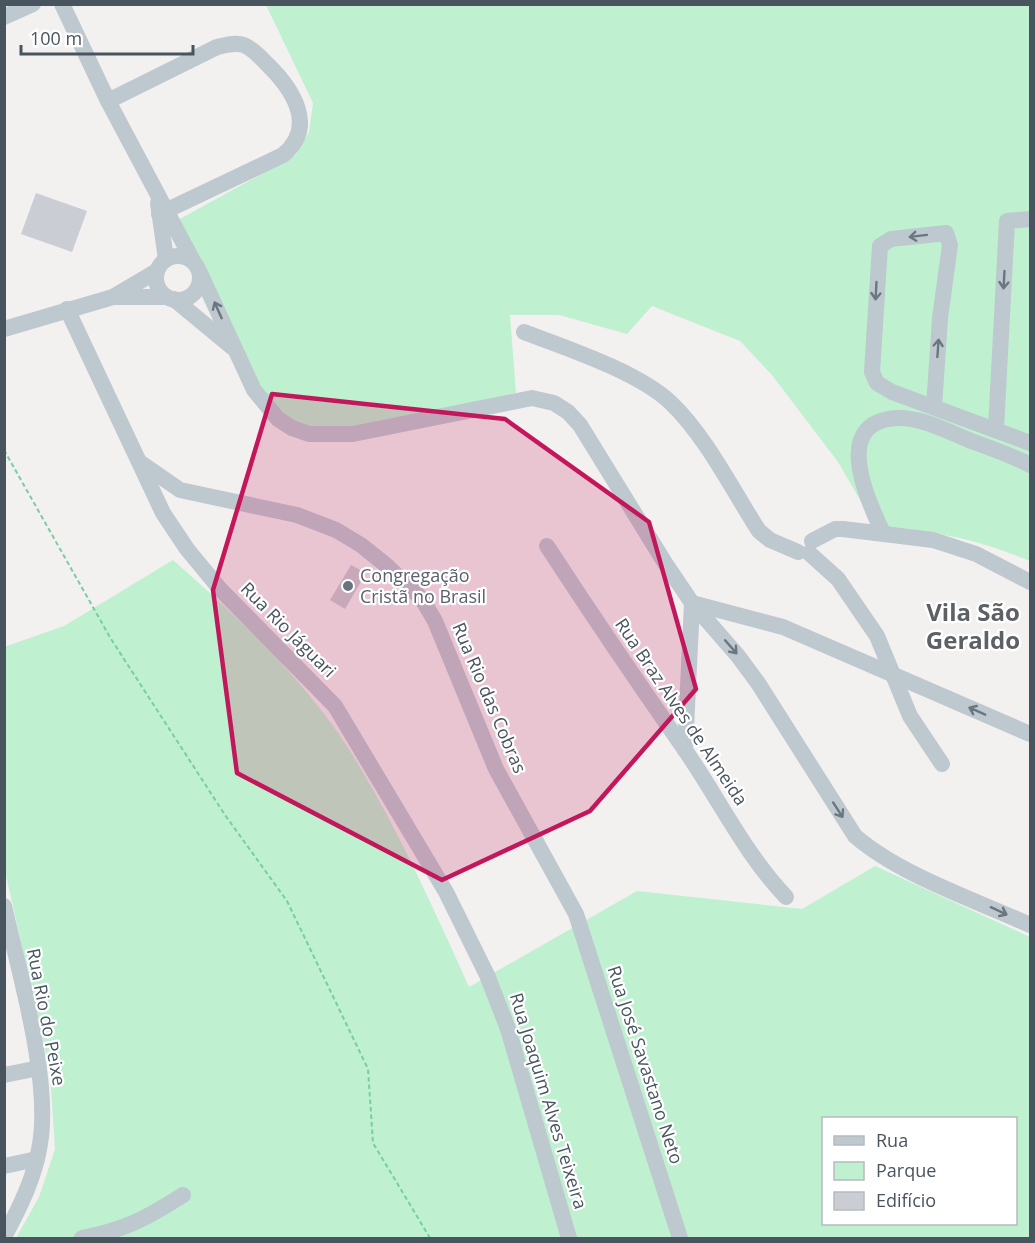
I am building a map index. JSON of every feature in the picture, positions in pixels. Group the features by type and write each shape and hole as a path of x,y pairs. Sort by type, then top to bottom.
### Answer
{"street":[{"path":"4,17 33,4"},
{"path":"62,4 163,212 196,267 255,390 278,419 309,434 354,434 532,398 554,403 568,411 596,447 634,514 692,603 758,683 855,836 872,850 895,863 1030,926"},
{"path":"108,101 217,47 232,43 243,44 252,49 275,72 295,100 301,126 293,146 283,155 163,212"},
{"path":"163,212 162,265 157,285 170,298 233,347"},
{"path":"996,429 1006,221 1030,219"},
{"path":"934,407 940,318 950,245 946,233 891,239 880,246 872,372 877,383 885,389 934,407 996,429 1030,444"},
{"path":"5,327 113,297 188,298 194,294 200,281 196,267 180,255 113,297"},
{"name":"Rua Rio Jáguari","path":"67,309 163,513 187,549 220,589 336,706 446,892 487,975"},
{"path":"524,332 608,365 669,400 698,437 759,531 775,543 804,546 835,530 884,533 933,540 960,548 1030,582"},
{"path":"884,533 864,486 857,453 864,436 882,422 897,418 924,423 1030,465"},
{"name":"Rua Rio das Cobras","path":"140,462 180,490 297,515 336,530 361,545 386,565 422,599 435,621 496,769 571,904"},
{"path":"163,513 180,490"},
{"name":"Rua Braz Alves de Almeida","path":"547,546 661,719 685,750 760,869 786,897"},
{"path":"804,546 851,594 877,636 910,716 942,764"},
{"path":"692,603 783,627 1030,734"},
{"path":"685,750 692,603"},
{"name":"Rua José Savastano Neto","path":"571,904 599,981 680,1239"},
{"name":"Rua Rio do Peixe","path":"4,906 13,984 39,1068 43,1108 37,1159 28,1188 4,1237"},
{"name":"Rua Joaquim Alves Teixeira","path":"487,975 508,1029 569,1239"},
{"path":"4,1075 39,1068"},
{"path":"4,1166 37,1159"},
{"path":"82,1239 139,1222 183,1195"}],"path":[{"path":"4,450 111,639 225,816 287,901 368,1070 373,1143 430,1239"}],"highlighted area":[{"path":"272,394 505,419 649,522 696,689 590,811 442,880 237,773 213,590"}],"green space":[{"path":"266,5 1030,5 1030,561 955,537 917,531 877,529 838,462 772,375 740,341 652,306 627,334 559,315 510,315 516,393 345,431 313,430 272,413 178,220 296,155 309,132 313,103"},
{"path":"173,560 273,654 339,734 373,789 402,845 469,987 637,891 802,909 875,866 1030,937 1030,1238 16,1238 39,1197 55,1149 50,1072 5,871 4,647 64,626"}],"building":[{"path":"36,193 87,211 72,252 21,234"},
{"name":"Congregação Cristã no Brasil","path":"351,565 366,573 345,609 330,600"}],"place":[{"name":"Congregação Cristã no Brasil","path":"348,586"}],"district":[{"name":"Vila São Geraldo","path":"973,627"}]}
